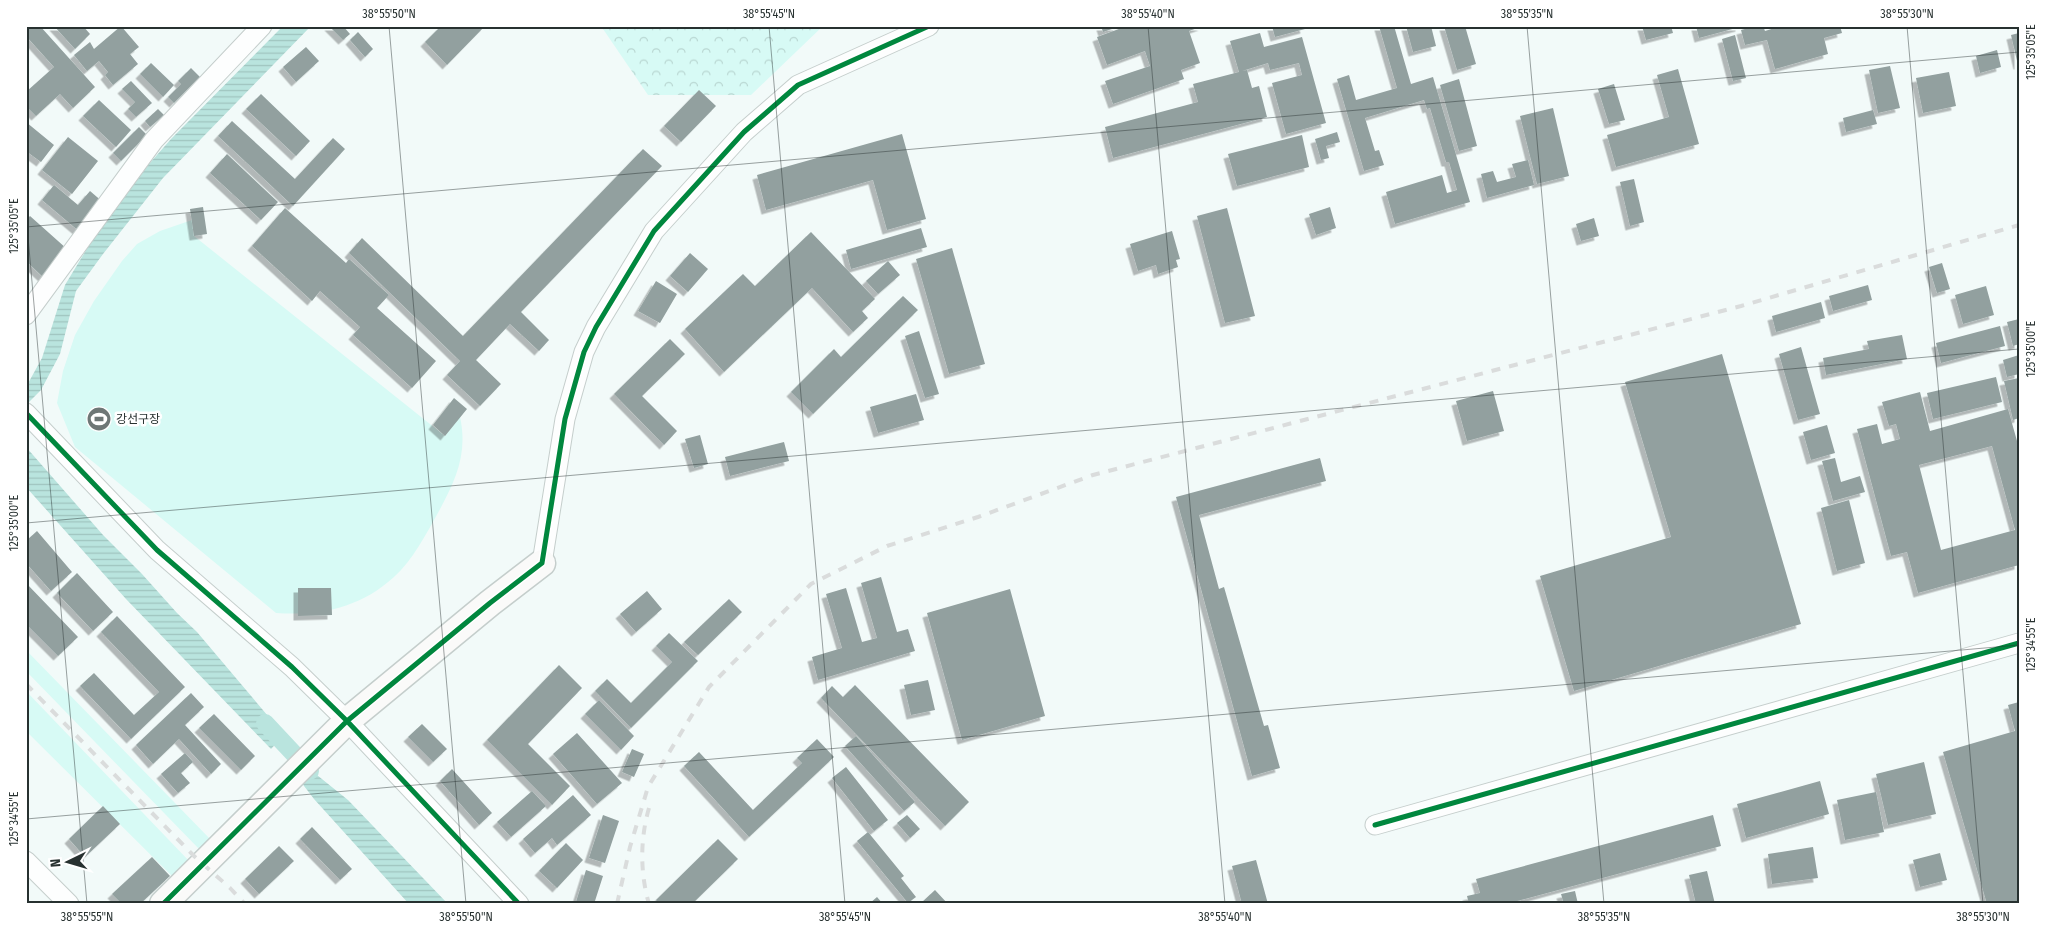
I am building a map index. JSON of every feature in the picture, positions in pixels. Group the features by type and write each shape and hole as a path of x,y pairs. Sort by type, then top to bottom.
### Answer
{"street":[{"path":"26,315 154,140 262,26"},
{"path":"163,904 338,730 490,603 542,563 566,419 584,352 596,327 654,231 744,132 798,85 929,26"},
{"path":"26,413 156,550 292,667 338,730 519,904"},
{"path":"1375,825 2019,643"},
{"path":"26,861 69,904"}],"green space":[{"path":"601,26 823,26 751,95 648,95"},
{"path":"192,220 194,236 445,436 460,417 462,443 459,466 451,488 424,538 407,563 394,577 381,588 353,603 324,611 292,614 276,613 75,447 57,403 63,371 75,335 94,301 122,261 137,244 160,231"},
{"path":"26,650 212,841 201,851 26,671"},
{"path":"26,691 190,862 174,878 26,731"}],"shaded area":[{"path":"283,26 311,26 163,178 103,254 76,291 60,354 41,390 29,402 26,399 26,387 42,358 65,285 91,242 149,164 171,139"},
{"path":"26,447 103,535 197,632 284,735 271,749 126,599 26,487"},
{"path":"312,771 348,800 448,904 409,904 314,799 301,782"}],"building":[{"path":"26,26 40,26 95,87 73,108 60,94 36,116 26,106 26,92 54,67 26,36"},
{"path":"54,26 83,26 90,34 75,49"},
{"path":"121,26 139,47 130,54 138,64 113,85 105,75 108,72 99,61 87,71 74,55 90,42 94,49"},
{"path":"329,26 343,26 350,34 343,40"},
{"path":"441,26 485,26 447,65 425,42"},
{"path":"1101,26 1118,26 1118,27 1103,32"},
{"path":"1127,26 1203,26 1189,31 1200,63 1181,70 1184,79 1113,104 1105,81 1150,66 1145,51 1107,65 1097,37"},
{"path":"1272,26 1304,26 1305,29 1275,37"},
{"path":"1379,26 1394,26 1411,84 1433,77 1470,202 1395,224 1386,192 1442,175 1447,193 1457,190 1449,162 1446,162 1430,108 1427,109 1424,100 1365,118 1375,151 1379,150 1384,165 1364,171 1337,79 1349,75 1356,100 1397,88"},
{"path":"1406,26 1431,26 1436,46 1413,52"},
{"path":"1444,26 1465,26 1476,64 1457,70"},
{"path":"1642,26 1671,26 1673,33 1646,40"},
{"path":"1696,26 1740,26 1740,27 1699,38"},
{"path":"1763,26 1765,31 1781,26 1840,26 1842,33 1824,38 1828,54 1775,69 1767,40 1745,45 1741,30"},
{"path":"358,32 373,49 365,57 350,40"},
{"path":"1260,33 1264,47 1302,37 1326,123 1286,134 1272,83 1302,75 1299,63 1270,70 1268,63 1242,71 1247,70 1252,88 1259,86 1267,117 1113,158 1105,127 1198,102 1193,84 1239,72 1230,41"},
{"path":"2019,33 2019,65 2018,65 2011,35"},
{"path":"1735,35 1746,78 1733,81 1722,39"},
{"path":"306,47 319,61 296,82 283,67"},
{"path":"1997,50 2001,67 1980,73 1976,56"},
{"path":"151,63 174,85 163,97 140,74"},
{"path":"1890,66 1900,108 1878,113 1869,70"},
{"path":"191,68 200,77 174,103 168,97 181,84 178,81"},
{"path":"1678,69 1699,144 1616,167 1607,135 1669,117 1657,75"},
{"path":"1949,72 1956,106 1923,113 1916,78"},
{"path":"1459,79 1477,146 1459,151 1440,85"},
{"path":"131,81 152,103 136,117 128,109 135,102 122,89"},
{"path":"1614,84 1625,120 1609,124 1598,89"},
{"path":"699,90 716,106 681,142 664,126"},
{"path":"261,94 310,141 296,156 246,109"},
{"path":"99,100 131,130 116,147 83,116"},
{"path":"1553,108 1569,176 1537,184 1520,116"},
{"path":"158,109 164,115 150,127 145,121"},
{"path":"1873,110 1877,124 1846,132 1843,118"},
{"path":"232,121 295,179 333,138 345,149 293,206 218,136"},
{"path":"26,122 54,145 41,162 26,151"},
{"path":"139,127 147,135 121,161 113,153"},
{"path":"1337,132 1340,142 1326,146 1329,158 1321,160 1315,139"},
{"path":"902,134 926,219 887,230 873,180 766,210 757,175"},
{"path":"1302,135 1309,167 1237,186 1228,154"},
{"path":"68,137 98,161 72,194 42,170"},
{"path":"643,149 662,166 521,312 549,340 539,351 510,324 476,360 501,384 480,406 447,375 460,361 349,253 362,238 463,336"},
{"path":"227,154 278,202 261,220 210,173"},
{"path":"1528,160 1534,185 1487,198 1481,174 1493,171 1497,182 1516,177 1512,164"},
{"path":"1634,179 1644,222 1630,226 1620,182"},
{"path":"54,185 78,205 90,191 104,203 80,232 42,200"},
{"path":"203,207 207,234 194,236 190,209"},
{"path":"1330,207 1336,228 1316,235 1309,214"},
{"path":"285,208 346,263 349,259 389,295 377,308 436,361 412,388 353,335 360,327 320,291 312,301 252,246"},
{"path":"1227,208 1255,316 1225,323 1197,216"},
{"path":"30,216 67,249 43,277 26,261 26,220"},
{"path":"1594,218 1599,236 1581,241 1576,224"},
{"path":"921,228 927,247 851,269 846,250"},
{"path":"1172,231 1180,259 1176,260 1178,267 1158,274 1156,265 1138,271 1130,244"},
{"path":"811,232 875,299 862,311 868,318 853,332 812,288 724,372 685,329 743,274 755,286"},
{"path":"952,248 985,364 949,374 916,259"},
{"path":"690,253 708,269 688,292 670,276"},
{"path":"888,261 900,275 878,294 866,281"},
{"path":"1942,263 1950,289 1937,293 1929,267"},
{"path":"656,281 677,294 660,323 638,311"},
{"path":"1868,285 1872,300 1833,311 1829,296"},
{"path":"1986,286 1994,315 1963,324 1955,295"},
{"path":"903,296 918,310 813,414 791,392 834,349 841,357"},
{"path":"1821,302 1825,318 1776,332 1772,316"},
{"path":"2019,319 2019,344 2013,346 2007,322"},
{"path":"2000,326 2005,346 1941,363 1936,343"},
{"path":"919,331 939,394 925,398 905,336"},
{"path":"1902,335 1907,359 1826,375 1823,358 1869,349 1867,341"},
{"path":"670,339 685,354 642,396 677,431 664,445 614,394"},
{"path":"1801,347 1820,414 1798,420 1779,354"},
{"path":"1722,354 1801,624 1574,691 1540,576 1671,537 1625,382"},
{"path":"2019,355 2019,374 2007,377 2003,360"},
{"path":"1996,377 2002,402 1933,419 1927,393"},
{"path":"2019,378 2019,418 2013,420 2004,381"},
{"path":"1493,391 1504,431 1467,441 1456,401"},
{"path":"1920,392 1930,431 2008,409 2019,448 2019,565 1918,593 1907,552 1891,556 1857,429 1877,424 1882,444 1900,439 1896,424 1889,426 1882,402","holes":["1992,446 2015,530 1941,550 1919,465"]},
{"path":"916,394 924,420 878,433 870,407"},
{"path":"454,398 467,409 445,436 433,425"},
{"path":"1827,425 1835,453 1811,460 1803,432"},
{"path":"700,435 708,464 694,468 685,439"},
{"path":"784,442 789,461 730,476 725,457"},
{"path":"1320,458 1326,481 1199,515 1219,589 1224,587 1264,726 1268,725 1280,768 1252,776 1176,497"},
{"path":"1835,458 1841,482 1860,476 1865,492 1833,501 1822,461"},
{"path":"1849,500 1865,563 1837,571 1821,508"},
{"path":"37,531 72,572 51,591 26,563 26,541"},
{"path":"77,573 113,612 93,631 57,593"},
{"path":"881,577 897,632 908,629 915,651 818,680 812,657 842,648 826,594 846,588 862,642 877,638 861,583"},
{"path":"26,583 78,637 58,656 26,624"},
{"path":"298,588 331,588 332,615 298,616"},
{"path":"1010,589 1045,716 962,740 927,613"},
{"path":"647,591 662,609 636,632 620,614"},
{"path":"729,599 742,612 698,655 684,642"},
{"path":"117,616 185,687 131,739 80,686 94,673 134,715 159,692 101,632"},
{"path":"669,633 698,661 631,728 595,691 607,679 631,703 672,662 656,646"},
{"path":"559,665 582,688 528,744 570,786 552,805 487,740"},
{"path":"928,680 935,710 911,715 904,685"},
{"path":"855,685 969,802 945,826 821,698 832,686 843,697"},
{"path":"191,693 204,707 185,725 221,764 211,774 179,739 153,764 136,745"},
{"path":"599,700 634,736 621,750 585,714"},
{"path":"2019,702 2019,904 1987,904 1943,752 2015,731 2008,705"},
{"path":"214,714 255,756 241,770 199,728"},
{"path":"422,724 447,749 433,762 408,737"},
{"path":"577,733 622,783 597,804 553,754"},
{"path":"856,736 915,802 904,811 845,746"},
{"path":"817,739 834,757 749,837 684,766 699,752 753,810 802,763 797,758"},
{"path":"632,749 644,754 634,777 622,772"},
{"path":"185,753 193,762 181,773 190,783 178,793 161,774"},
{"path":"1924,762 1936,814 1888,825 1876,774"},
{"path":"846,767 888,820 874,831 832,778"},
{"path":"452,769 492,813 479,825 440,781"},
{"path":"1820,781 1829,814 1746,838 1737,804"},
{"path":"532,791 546,806 511,837 497,822"},
{"path":"1876,792 1884,832 1845,840 1837,800"},
{"path":"573,795 591,815 557,845 552,838 535,853 523,839"},
{"path":"103,806 120,824 85,857 69,839"},
{"path":"603,815 619,821 605,863 589,858"},
{"path":"907,815 920,829 910,838 897,823"},
{"path":"1713,815 1721,846 1506,904 1469,904 1467,896 1480,893 1476,879"},
{"path":"312,827 352,869 340,880 300,839"},
{"path":"868,832 904,876 901,878 916,897 908,903 857,841"},
{"path":"718,839 738,859 692,904 659,904 656,900"},
{"path":"566,843 583,860 557,888 539,871"},
{"path":"279,846 294,861 259,894 245,879"},
{"path":"1813,847 1818,878 1772,884 1768,854"},
{"path":"1940,853 1947,880 1920,887 1913,860"},
{"path":"152,857 170,876 140,904 122,904 112,894"},
{"path":"1256,860 1268,904 1242,904 1232,866"},
{"path":"586,870 603,876 594,904 576,902"},
{"path":"1707,871 1715,904 1696,904 1689,875"},
{"path":"935,890 948,904 920,904"},
{"path":"1575,891 1578,904 1564,904 1561,894"},
{"path":"877,897 883,904 869,904"}],"waterway":[{"path":"265,723 310,771"}],"railway":[{"path":"617,904 630,847 648,787 709,687 811,584 887,546 978,517 1093,475 1741,306 2019,225"},
{"path":"26,684 194,856 245,904"},
{"path":"649,808 642,856 649,904"}],"cycle path":[{"path":"163,904 347,721 490,603 542,563 565,419 584,352 596,327 654,231 744,132 798,85 929,26"},
{"path":"26,413 157,550 292,667 347,721 519,904"},
{"path":"1375,825 2019,643"}],"place":[{"name":"강선구장","path":"99,419"}]}
